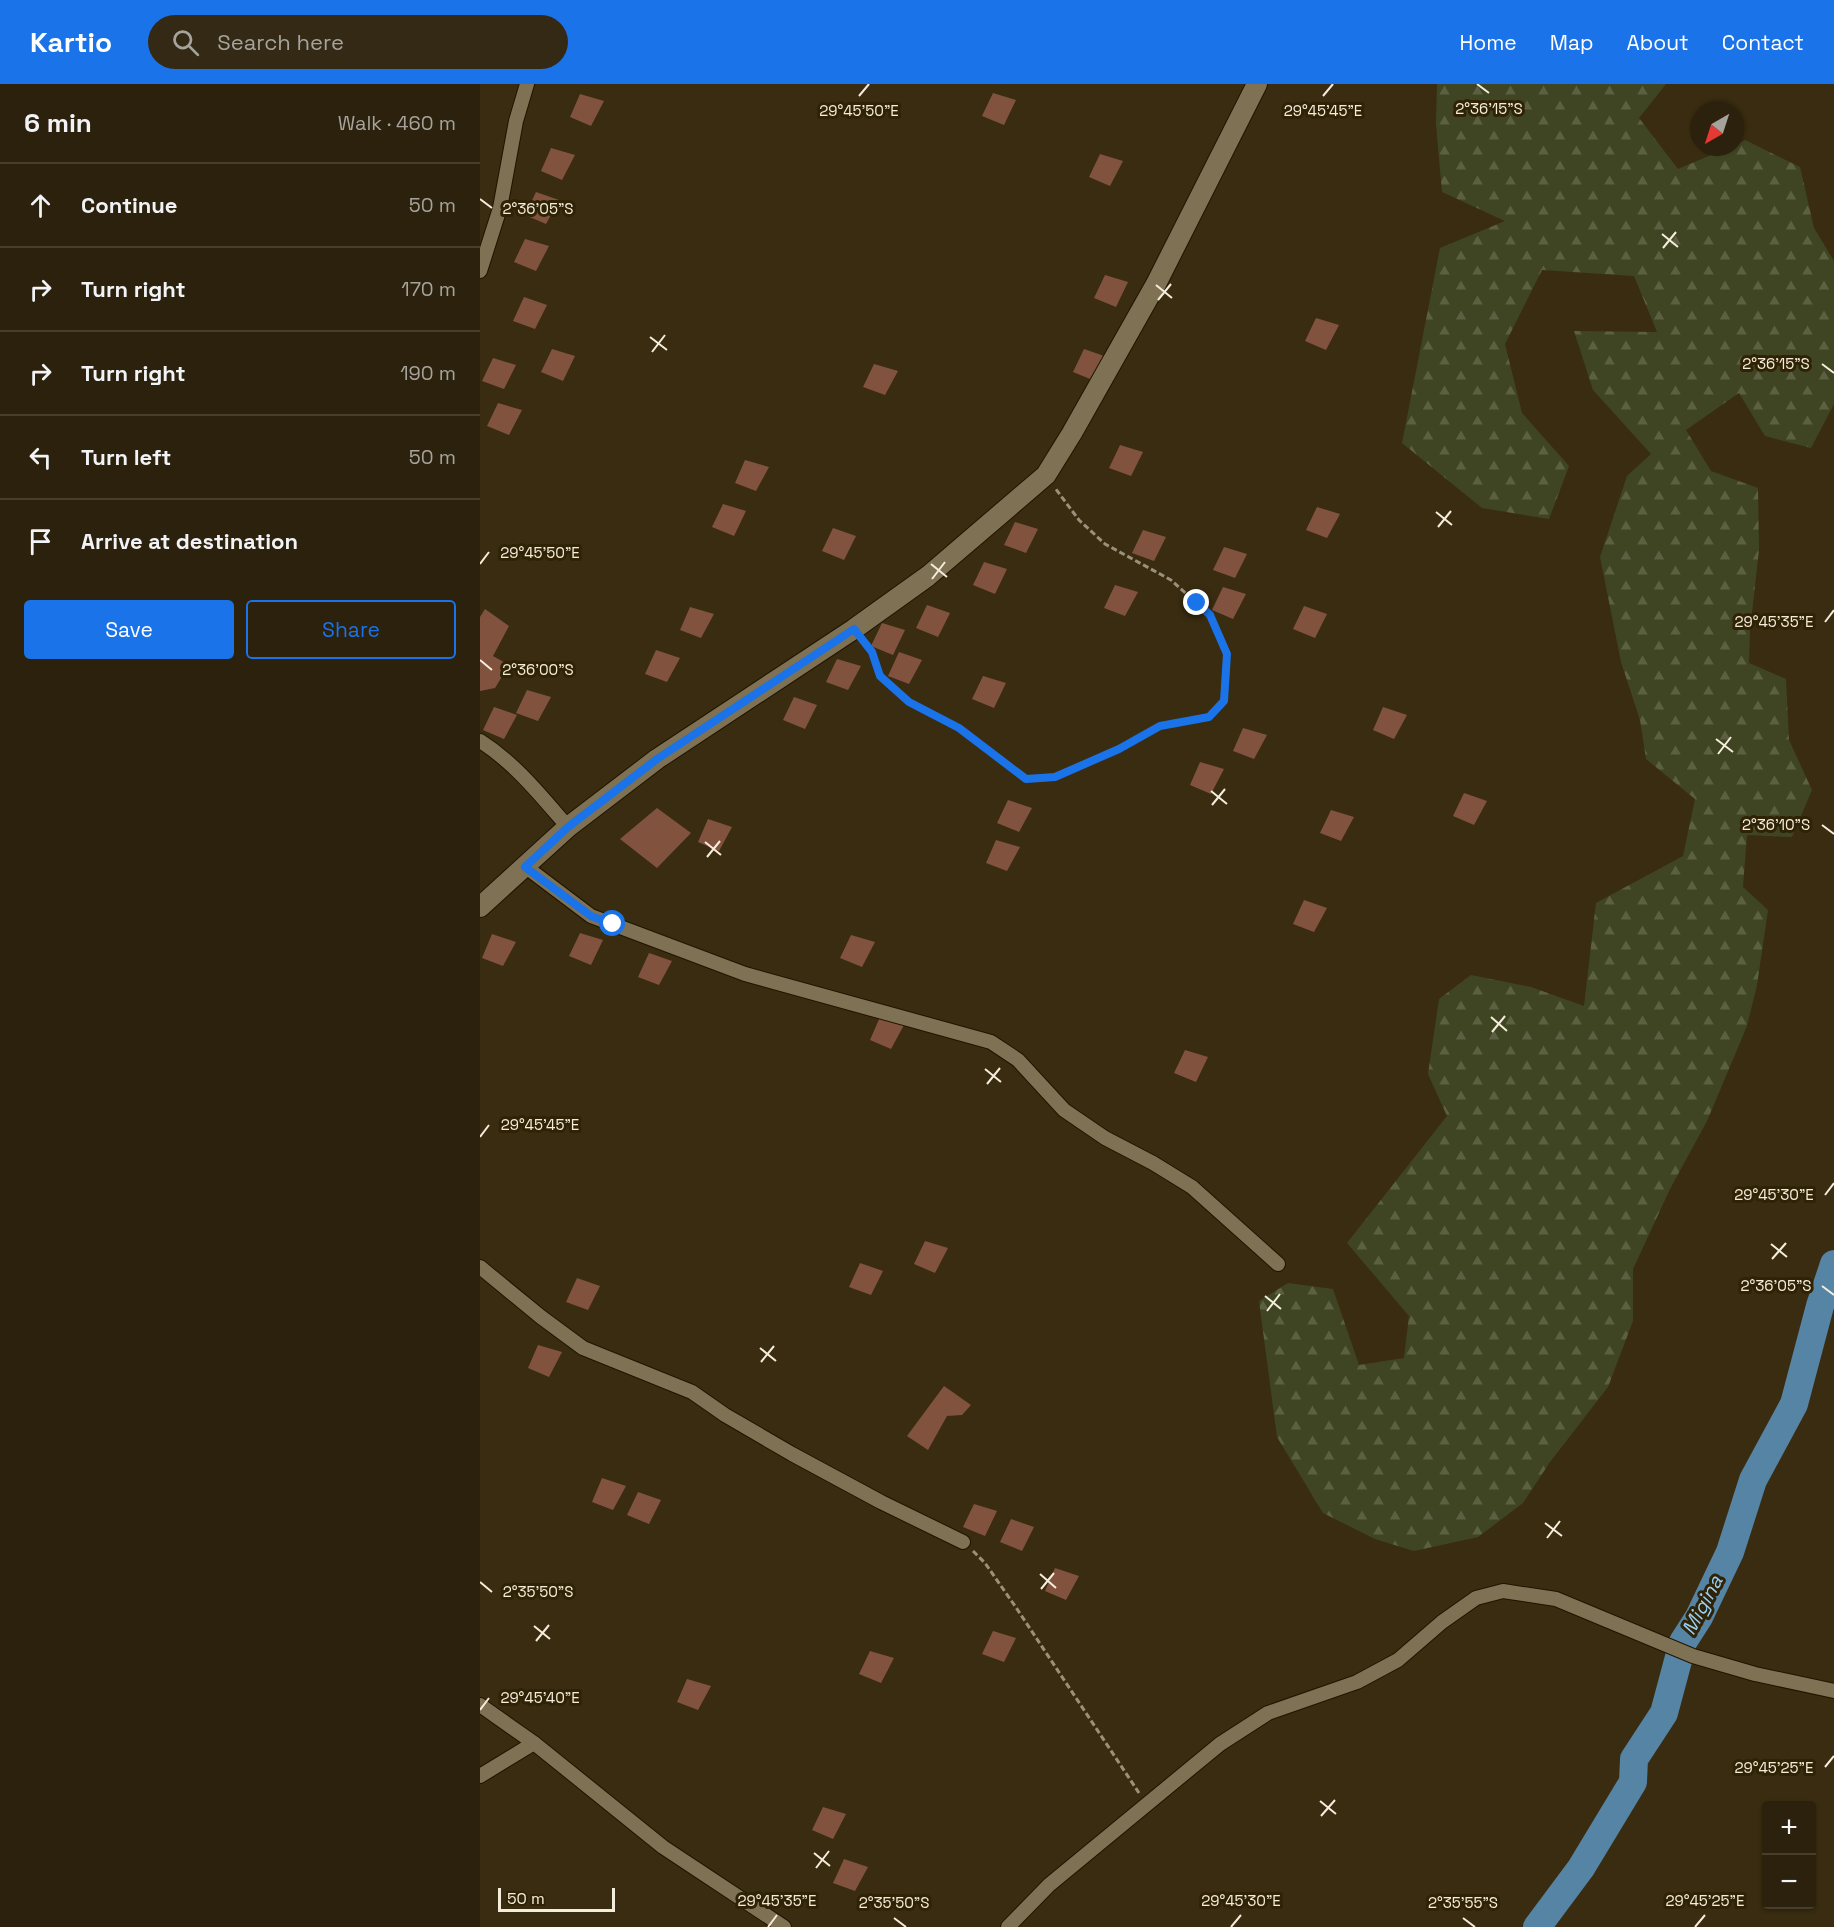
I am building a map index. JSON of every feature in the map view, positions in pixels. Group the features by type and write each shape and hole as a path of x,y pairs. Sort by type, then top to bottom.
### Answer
{"main road":[{"path":"480,907 568,827 657,759 854,629 928,576 1046,475 1156,284 1257,84"}],"street":[{"path":"480,272 500,208 516,121 527,84"},
{"path":"480,741 506,760 568,827"},
{"path":"525,867 591,916 723,966 839,1002 991,1042 1018,1060 1064,1110 1106,1138 1192,1187 1278,1263"},
{"path":"480,1267 583,1348 692,1392 725,1415 792,1454 881,1502 963,1542"},
{"path":"1008,1927 1049,1885 1220,1744 1268,1713 1357,1682 1398,1660 1442,1622 1476,1598 1503,1591 1556,1599 1693,1656 1755,1674 1834,1691"},
{"path":"480,1705 534,1743 663,1847 784,1927"},
{"path":"480,1776 534,1743"}],"path":[{"path":"854,629 872,652 880,676 909,702 959,728 1026,779 1055,777 1119,749 1160,726 1209,717 1224,701 1227,654 1210,615 1171,580 1105,544 1079,520 1046,475"},
{"path":"963,1542 985,1563 1009,1597 1146,1804"}],"green space":[{"path":"1437,84 1666,84 1639,118 1678,169 1709,156 1744,156 1745,140 1800,167 1814,228 1834,261 1834,404 1811,448 1765,436 1739,393 1686,430 1711,471 1758,488 1759,550 1750,630 1749,663 1786,679 1789,740 1812,790 1792,837 1747,835 1743,887 1768,910 1757,985 1747,1026 1707,1121 1670,1189 1633,1269 1633,1321 1608,1387 1550,1462 1523,1503 1478,1537 1414,1551 1375,1539 1323,1513 1277,1437 1259,1301 1288,1283 1333,1289 1359,1365 1404,1358 1409,1316 1347,1243 1447,1116 1428,1074 1439,999 1471,975 1531,987 1584,1006 1596,903 1683,856 1695,799 1646,759 1640,720 1621,662 1600,557 1627,476 1651,454 1593,390 1574,331 1657,332 1634,276 1542,270 1505,344 1522,413 1569,466 1549,519 1482,508 1402,443 1440,248 1505,221 1442,192 1436,124"}],"building":[{"path":"993,93 1016,100 1004,125 982,116"},
{"path":"580,94 604,101 591,126 570,117"},
{"path":"551,148 575,155 562,180 541,171"},
{"path":"1100,154 1123,161 1110,186 1089,177"},
{"path":"536,192 559,200 546,224 525,215"},
{"path":"525,239 549,246 536,271 514,262"},
{"path":"1105,275 1128,282 1116,307 1094,298"},
{"path":"524,297 547,305 535,329 513,321"},
{"path":"1316,318 1339,325 1326,350 1305,341"},
{"path":"552,349 575,356 563,381 541,372"},
{"path":"1084,349 1107,357 1095,381 1073,372"},
{"path":"493,358 516,365 504,389 482,381"},
{"path":"874,364 898,371 885,395 863,387"},
{"path":"498,403 522,410 509,435 487,426"},
{"path":"1120,445 1143,452 1131,476 1109,468"},
{"path":"745,460 769,467 756,491 735,483"},
{"path":"723,504 746,511 734,536 712,527"},
{"path":"1317,507 1340,514 1327,538 1306,530"},
{"path":"1015,522 1038,529 1026,553 1004,545"},
{"path":"833,528 856,536 844,560 822,551"},
{"path":"1143,530 1166,537 1154,561 1132,553"},
{"path":"1224,547 1247,554 1235,578 1213,570"},
{"path":"984,562 1007,569 995,594 973,585"},
{"path":"1115,585 1138,592 1125,616 1104,608"},
{"path":"1223,587 1246,594 1233,619 1212,610"},
{"path":"927,605 950,613 938,637 916,628"},
{"path":"1304,606 1327,614 1315,638 1293,629"},
{"path":"690,607 714,614 701,638 680,630"},
{"path":"485,609 509,626 493,656 509,665 495,688 480,691 480,617"},
{"path":"882,623 905,630 893,655 871,646"},
{"path":"656,650 680,658 667,682 645,674"},
{"path":"899,652 922,660 909,684 888,676"},
{"path":"837,659 861,666 848,690 826,682"},
{"path":"983,676 1006,683 994,708 972,699"},
{"path":"527,690 551,697 538,721 516,713"},
{"path":"794,697 817,705 805,729 783,720"},
{"path":"494,707 517,715 504,739 483,730"},
{"path":"1383,707 1407,715 1394,739 1373,730"},
{"path":"1243,728 1267,735 1254,759 1233,751"},
{"path":"1200,762 1224,769 1211,794 1190,785"},
{"path":"1464,793 1487,801 1474,825 1453,816"},
{"path":"1008,800 1032,808 1019,832 997,823"},
{"path":"657,808 691,833 657,868 620,839"},
{"path":"1331,810 1354,817 1341,841 1320,833"},
{"path":"708,819 732,827 719,851 698,842"},
{"path":"996,840 1020,847 1007,871 986,863"},
{"path":"1304,900 1327,908 1314,932 1293,924"},
{"path":"580,933 603,940 591,965 569,956"},
{"path":"492,934 516,942 503,966 482,958"},
{"path":"851,935 875,942 862,967 840,958"},
{"path":"649,953 672,961 659,985 638,977"},
{"path":"880,1017 904,1025 891,1049 870,1040"},
{"path":"1185,1050 1208,1057 1196,1082 1174,1073"},
{"path":"925,1241 948,1248 935,1273 914,1264"},
{"path":"860,1263 883,1271 871,1295 849,1287"},
{"path":"577,1278 600,1286 588,1310 566,1302"},
{"path":"538,1345 562,1352 549,1377 528,1368"},
{"path":"944,1386 971,1405 962,1415 947,1416 928,1450 907,1436"},
{"path":"602,1478 626,1486 613,1510 592,1502"},
{"path":"638,1492 661,1500 649,1524 627,1515"},
{"path":"974,1504 997,1511 985,1536 963,1527"},
{"path":"1011,1519 1034,1527 1022,1551 1000,1542"},
{"path":"1055,1568 1079,1576 1066,1600 1045,1591"},
{"path":"993,1631 1016,1638 1004,1662 982,1654"},
{"path":"870,1651 894,1658 881,1683 859,1674"},
{"path":"687,1679 711,1686 698,1710 677,1702"},
{"path":"823,1807 846,1814 833,1839 812,1830"},
{"path":"844,1859 868,1867 855,1891 833,1883"}],"waterway":[{"name":"Migina","path":"1537,1927 1581,1868 1633,1782 1634,1759 1664,1713 1683,1642 1699,1617 1730,1552 1753,1480 1794,1404 1820,1306 1834,1264"}],"route":[{"path":"613,924 591,916 525,867 568,827 657,759 854,629 872,652 880,676 909,702 959,728 1026,779 1055,777 1119,749 1160,726 1209,717 1224,701 1227,654 1210,615 1197,603"}]}
